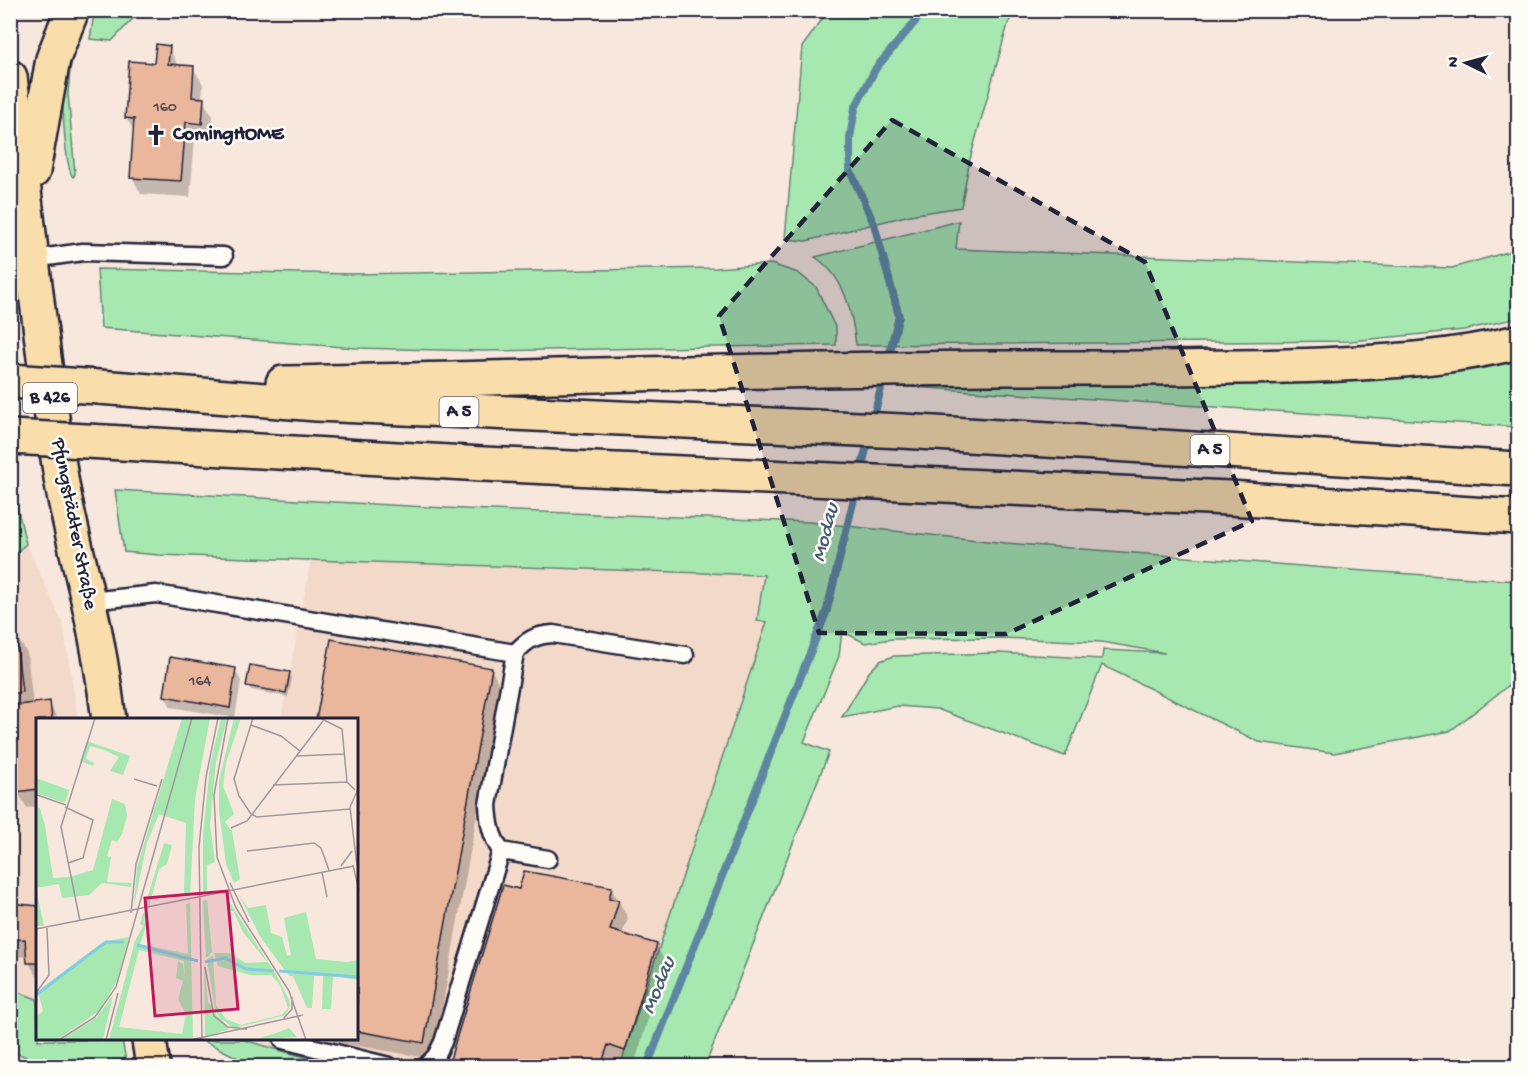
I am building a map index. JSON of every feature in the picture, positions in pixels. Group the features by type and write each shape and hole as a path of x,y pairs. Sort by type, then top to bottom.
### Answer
{"main road":[{"name":"B 426","path":"27,202 53,59 72,10"},
{"name":"Pfungstädter Straße","path":"10,77 62,485 89,601 103,672 109,718"},
{"path":"10,162 27,202"},
{"path":"99,387 913,369 1285,366 1384,362 1446,356 1518,342"},
{"name":"A 5","path":"10,381 317,404 902,431 1518,468"},
{"path":"10,437 312,455 1241,499 1518,517"},
{"path":"149,1041 153,1066"}],"lane":[{"path":"33,259 83,252 224,256"},
{"path":"89,601 156,594 515,653"},
{"path":"426,1066 436,1056 443,1042 501,851 493,838 489,824 488,805 515,653 526,641 538,635 553,634 685,655"},
{"path":"501,851 548,859"},
{"path":"287,1041 389,1066"}],"highlighted area":[{"path":"892,120 1145,262 1252,521 1006,634 819,633 719,316"}],"shaded area":[{"path":"26,544 63,624 78,718 36,718 36,1000 11,989 10,557"},
{"path":"311,560 764,575 757,621 767,622 620,1066 336,1066 248,1041 358,1041 358,718 281,718"},
{"path":"11,1051 50,1066 11,1066"}],"green space":[{"path":"91,11 140,11 112,41 90,39 94,14"},
{"path":"140,11 255,11 255,13"},
{"path":"828,11 1015,11 1008,24 970,159 961,207 910,215 806,241 785,239 802,47"},
{"path":"77,41 70,69 68,94 75,174 73,177 66,146 63,80"},
{"path":"959,221 956,249 1452,268 1518,249 1518,318 1464,330 1351,341 856,345 849,307 840,285 834,274 815,257"},
{"path":"771,264 798,273 816,287 836,329 836,345 483,351 356,348 101,328 97,269 353,274 715,268"},
{"path":"1518,353 1518,427 912,387 1409,372"},
{"path":"11,481 26,544 10,557"},
{"path":"115,490 464,509 809,522 1006,543 1518,581 1518,678 1450,731 1334,753 1259,742 1102,665 1065,756 937,709 898,706 842,717 869,672 880,661 894,656 999,653 1102,659 1103,650 1165,653 1102,642 1001,638 892,639 865,643 842,631 839,656 804,742 829,752 705,1066 620,1066 767,622 757,621 764,575 124,552"},
{"path":"10,989 36,999 36,1041 122,1041 127,1066 50,1066 11,1051"},
{"path":"204,1041 248,1041 336,1066 254,1066"}],"building":[{"path":"156,44 170,46 168,64 194,66 192,97 204,98 202,124 186,122 181,181 130,178 134,119 125,118 129,61 154,63"},
{"path":"15,630 22,692 10,694 10,631"},
{"path":"331,639 492,668 424,1043 358,1031 358,718 316,718"},
{"path":"170,657 236,668 230,708 164,696"},
{"path":"250,665 290,672 286,693 246,686"},
{"path":"50,701 52,718 36,718 36,789 16,792 10,753 10,706"},
{"path":"524,871 612,887 609,899 619,900 610,930 657,944 625,1051 608,1045 601,1066 448,1066 503,885 519,889"},
{"path":"10,903 36,906 36,963 27,963 25,939 10,940"}],"waterway":[{"name":"Modau","path":"887,363 899,316 874,224 850,170 850,138 855,108 876,68 925,10"},
{"name":"Modau","path":"872,424 884,376"},
{"name":"Modau","path":"860,474 869,437"},
{"name":"Modau","path":"647,1066 827,610 857,486"}],"railway":[{"path":"10,1065 15,1066"}],"place":[{"name":"ComingHOME","path":"156,135"}]}
